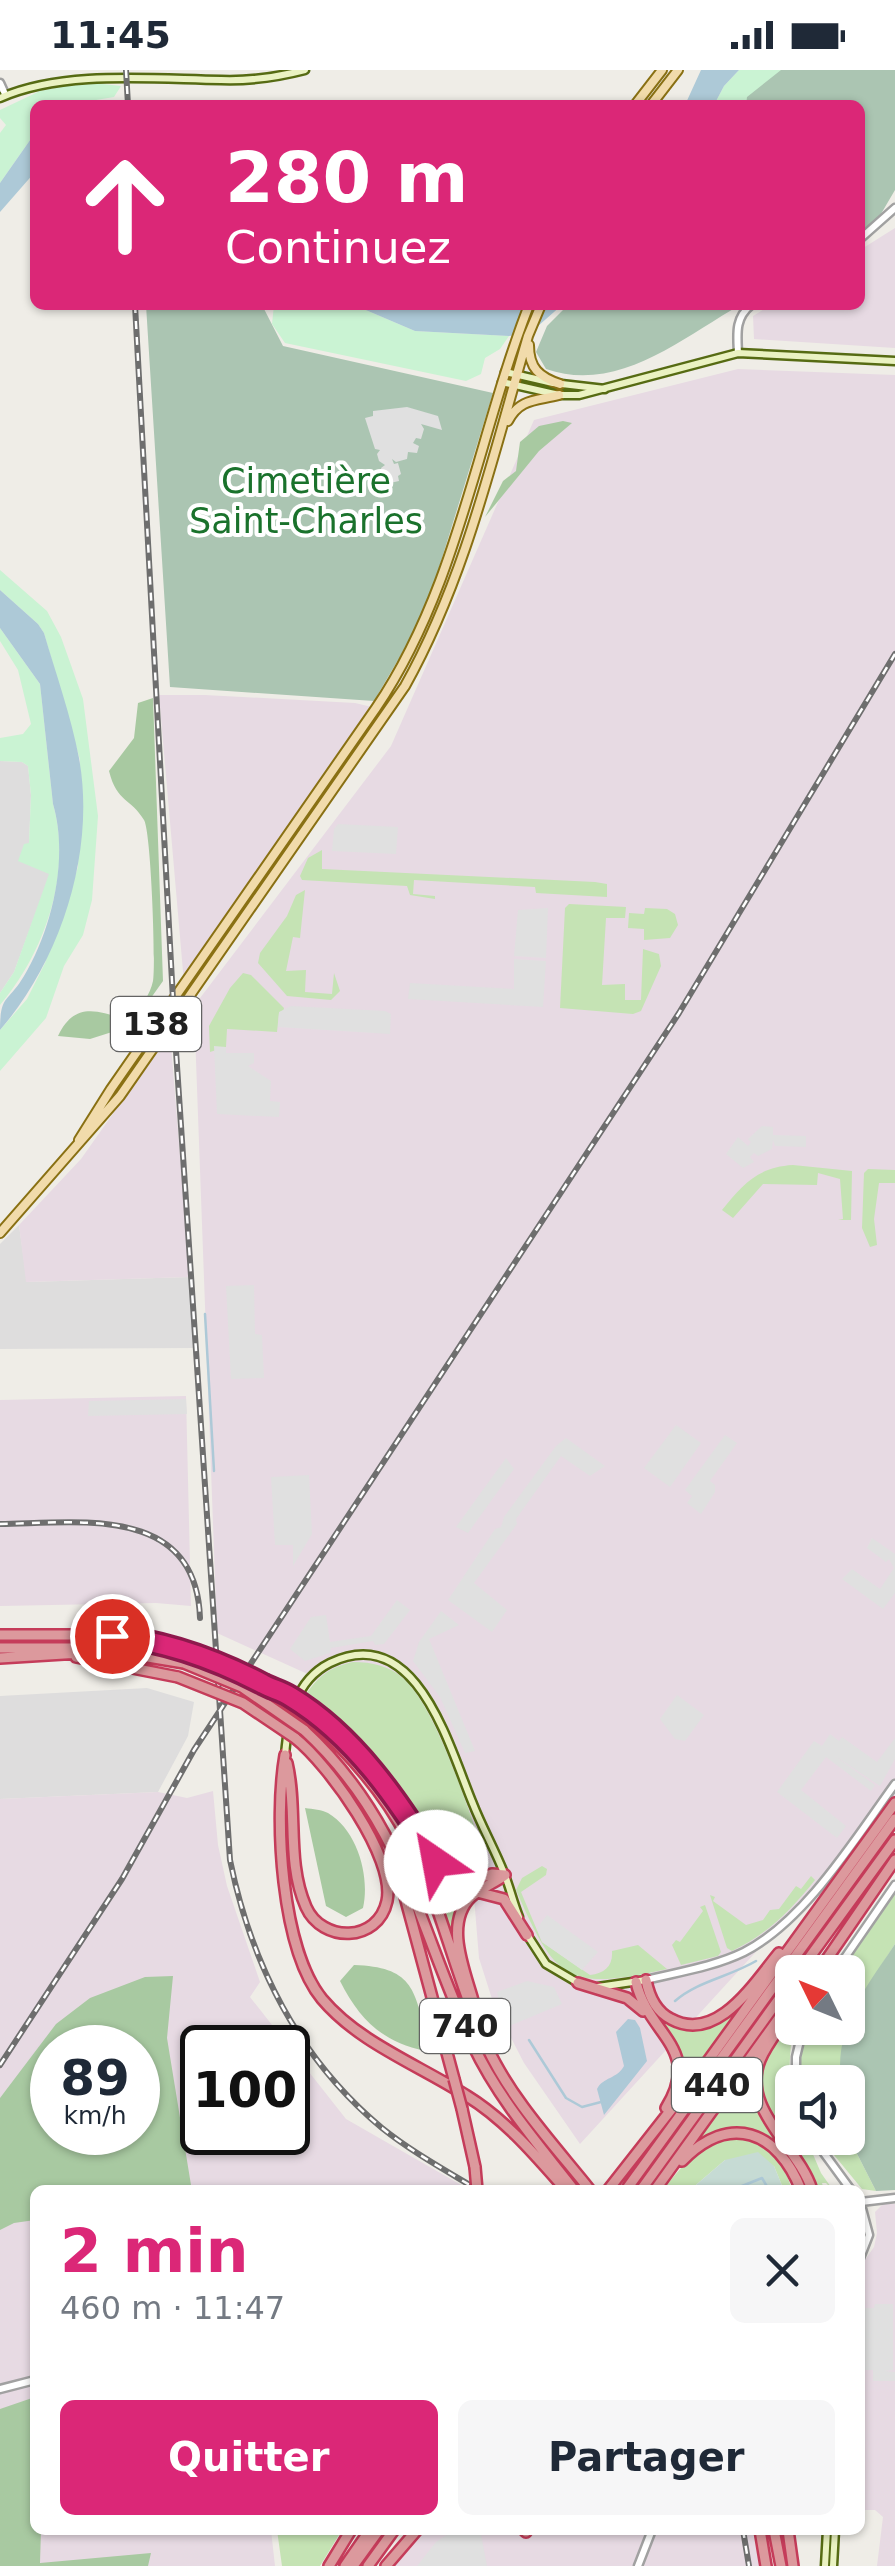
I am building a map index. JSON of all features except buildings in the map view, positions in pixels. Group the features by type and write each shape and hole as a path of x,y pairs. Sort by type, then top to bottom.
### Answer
{"highway":[{"name":"740","path":"0,1641 56,1634 123,1637 182,1649 218,1661 315,1718 360,1767 408,1838 460,1986 488,2049 518,2098 586,2185"},
{"path":"0,1641 102,1652"},
{"name":"740","path":"0,1658 102,1652 184,1663 252,1693 304,1730 356,1784 392,1843 473,2046 504,2099 570,2185"},
{"path":"58,1653 178,1676 243,1704 295,1738 324,1764 364,1826 385,1878 385,1907 375,1922 360,1932 336,1933 315,1921 308,1911 297,1873 286,1755"},
{"path":"315,1718 379,1779 442,1868 470,1881 492,1874 505,1875"},
{"path":"286,1755 282,1773 286,1885 294,1941 311,1982 330,2008 357,2030 486,2109 561,2185"},
{"path":"612,2185 895,1803"},
{"name":"440","path":"630,2185 895,1819"},
{"path":"810,1955 895,1840"},
{"path":"392,1843 462,2109 476,2185"},
{"path":"827,1955 895,1860"},
{"path":"479,2026 458,1936 462,1912 478,1892 505,1875"},
{"path":"641,1981 666,2017 691,2025 712,2022 748,1990 840,1878"},
{"path":"478,1892 504,1900 527,1935"},
{"path":"635,2156 680,2078 678,2056 642,2001 641,1981"},
{"path":"578,1984 627,1998 654,2021"},
{"name":"440","path":"645,2185 775,2005"},
{"path":"660,2185 775,2024"},
{"path":"775,2036 761,2058 756,2091 810,2185"},
{"path":"661,2185 693,2150 710,2139 730,2134 748,2134 768,2142 784,2155 797,2185"},
{"path":"329,2566 347,2535"},
{"path":"349,2566 367,2535"},
{"path":"349,2566 375,2535"},
{"path":"368,2566 390,2535"},
{"path":"384,2566 405,2535"},
{"path":"384,2566 412,2535"},
{"path":"761,2535 766,2566"},
{"path":"775,2535 781,2566"},
{"path":"789,2535 794,2566"}],"main road":[{"path":"3,96 38,82 77,74 255,79 306,70"},
{"path":"639,100 662,70"},
{"path":"655,100 678,70"},
{"name":"138","path":"72,1153 110,1089 385,694 406,658 443,576 527,310"},
{"name":"138","path":"0,1234 120,1096 404,686 448,596 539,310"},
{"path":"528,336 532,366 559,390"},
{"path":"503,377 559,390 606,389 738,353 895,361"},
{"path":"497,443 518,406 559,390"},
{"path":"286,1755 292,1709 322,1667 345,1658 371,1657 393,1662 415,1681 435,1713 527,1935 546,1964 578,1984 603,1987 641,1981"},
{"path":"825,2566 826,2535"},
{"path":"833,2566 834,2535"}],"street":[{"path":"196,79 198,70"},
{"path":"0,84 3,96"},
{"path":"865,235 895,208"},
{"path":"738,353 738,325 746,310"},
{"path":"641,1981 728,1958 774,1932 815,1889 895,1784"},
{"path":"848,1955 895,1886"},
{"path":"825,2155 847,2185"},
{"path":"865,2201 895,2198"},
{"path":"865,2218 869,2235 865,2245"},
{"path":"0,2389 30,2381"},
{"path":"638,2566 650,2535"}],"shaded area":[{"path":"701,70 739,70 717,100 687,100"},
{"path":"30,140 30,178 0,212 0,183"},
{"path":"895,228 895,348 754,339 753,316 763,310 865,310 865,247"},
{"path":"366,310 556,310 530,333 509,336 415,331"},
{"path":"738,369 895,375 895,1800 580,2144 499,2021 479,1958 472,1873 359,1724 312,1676 217,1633 194,1006 391,746 534,420"},
{"path":"407,407 438,416 442,430 421,424 421,439 416,438 413,443 419,446 417,453 408,452 407,459 396,462 392,459 394,464 398,463 401,474 399,481 390,483 389,478 384,479 381,468 385,465 379,461 380,450 375,449 365,418 373,416 373,411"},
{"path":"0,590 44,633 76,742 83,794 78,866 69,903 40,971 0,1030 3,1004 24,976 43,937 55,893 59,847 40,684 0,628"},
{"path":"159,695 355,703 376,708 184,983"},
{"path":"0,761 28,766 29,843 50,874 14,972 0,993"},
{"path":"338,824 398,827 396,854 332,851"},
{"path":"548,908 546,958 514,956 518,910"},
{"path":"514,959 546,961 543,1007 408,999 410,983 514,989"},
{"path":"291,1006 385,1011 391,1014 390,1034 278,1027 279,1012"},
{"path":"170,1033 190,1277 26,1282 19,1225 81,1159"},
{"path":"214,1046 226,1047 226,1053 254,1053 254,1063 248,1066 271,1081 270,1101 280,1102 279,1117 217,1114"},
{"path":"762,1126 773,1127 773,1135 806,1136 806,1147 775,1146 773,1140 772,1149 758,1156 754,1153 750,1157 754,1162 743,1168 726,1154 738,1137 748,1146 748,1139"},
{"path":"19,1225 27,1282 190,1277 193,1348 0,1349 0,1244"},
{"path":"254,1285 255,1334 262,1335 264,1378 231,1379 226,1286"},
{"path":"186,1396 191,1606 0,1606 0,1400"},
{"path":"186,1399 187,1414 88,1416 89,1401"},
{"path":"676,1425 701,1443 670,1487 644,1468"},
{"path":"725,1435 737,1443 710,1481 715,1492 701,1514 687,1503 692,1496 685,1490"},
{"path":"566,1438 605,1466 590,1476 561,1456 516,1519 517,1524 474,1583 507,1610 492,1632 448,1600 495,1529 501,1527 504,1517"},
{"path":"506,1458 514,1469 468,1533 456,1527"},
{"path":"309,1475 312,1534 293,1566 293,1545 275,1545 271,1477"},
{"path":"872,1538 895,1554 895,1593 883,1609 842,1579 852,1569 880,1589 894,1568 889,1559 886,1562 867,1548"},
{"path":"397,1600 410,1610 384,1644 375,1645 373,1641 331,1648 330,1653 305,1661 290,1649 311,1617 326,1615 330,1642 371,1636"},
{"path":"441,1611 459,1625 429,1639 475,1751 465,1753 440,1697 413,1661 419,1642"},
{"path":"147,1688 194,1702 188,1736 158,1792 0,1799 0,1696"},
{"path":"677,1695 704,1715 685,1741 675,1739 660,1719"},
{"path":"830,1734 839,1741 842,1737 877,1762 895,1738 895,1759 880,1786 835,1756 875,1785 871,1791 826,1757 801,1790 846,1826 837,1838 777,1792 814,1741 822,1746"},
{"path":"213,1791 227,1886 260,1982 250,1997 272,2025 180,2025 180,2155 310,2155 310,2073 346,2119 461,2185 30,2185 30,2535 272,2535 275,2566 0,2566 0,1799 158,1792 187,1798"},
{"path":"547,1915 598,1952 582,1970 542,1942 537,1928"},
{"path":"527,1981 554,1987 562,2004 507,2027 497,1992"},
{"path":"628,2019 635,2020 640,2028 647,2061 604,2115 597,2089 624,2066 616,2032"},
{"path":"758,2152 774,2166 782,2185 696,2185 725,2160"},
{"path":"883,2204 895,2204 895,2566 877,2566 883,2517 875,2510 865,2510 865,2260 877,2233 875,2212"},
{"path":"875,2304 893,2304 893,2370 885,2371 895,2372 895,2381 873,2381 873,2370 865,2370 865,2308 874,2308"},
{"path":"419,2535 753,2535 760,2566 393,2566"},
{"path":"446,2535 481,2535 487,2566 417,2566"}],"green space":[{"path":"739,70 781,70 747,100 717,100"},
{"path":"748,70 895,70 895,190 878,219 865,228 865,100 727,100"},
{"path":"85,82 121,86 114,97 96,100 30,100 30,140 0,183 0,133 6,125 0,110 40,91"},
{"name":"Cimetière Saint-Charles","path":"146,310 265,310 283,346 493,393 434,584 415,631 374,701 170,687"},
{"path":"273,310 366,310 415,331 509,336 500,349 485,358 481,374 466,381 285,343 272,324"},
{"path":"563,310 732,310 648,359 598,374 572,375 546,369 536,352 547,326"},
{"path":"572,423 539,451 485,517 503,481 516,471 520,442 539,426"},
{"path":"0,570 47,611 61,637 83,699 98,816 92,900 83,935 64,966 46,1018 0,1071 0,1030 27,999 45,963 78,867 80,760 44,633 0,590"},
{"path":"0,628 40,684 59,857 57,884 41,937 0,1005 0,993 14,972 49,874 18,861 24,844 29,843 28,766 0,761 0,738 23,734 31,724 18,670 0,641"},
{"path":"153,698 163,981 131,1026 90,1039 58,1036 72,1017 89,1011 130,1021 152,986 147,829 139,813 116,789 109,771 134,738 138,703"},
{"path":"322,850 322,869 595,882 607,884 607,897 536,893 535,887 414,880 413,894 435,899 410,895 407,886 302,880 308,858"},
{"path":"305,890 300,938 293,937 286,971 306,970 305,992 332,994 334,973 340,991 331,1000 287,996 258,963 260,953 287,916 296,895"},
{"path":"569,904 626,907 625,918 606,918 602,985 625,984 625,1000 641,1000 643,949 659,954 661,966 641,1011 633,1014 560,1008 565,908"},
{"path":"645,908 667,909 675,914 678,925 670,938 644,940 644,929 628,928 629,913 644,914"},
{"path":"243,973 251,975 284,1008 279,1013 277,1032 227,1029 226,1047 210,1052 209,1026"},
{"path":"793,1165 852,1171 851,1220 838,1220 843,1219 840,1179 818,1173 817,1185 763,1184 733,1218 722,1210 752,1178 770,1169"},
{"path":"868,1169 895,1170 895,1183 879,1183 874,1219 877,1245 870,1247 862,1228 864,1173"},
{"path":"353,1662 393,1671 417,1694 452,1765 488,1863 486,1872 463,1874 443,1863 386,1779 303,1699 324,1675"},
{"path":"305,1808 326,1812 338,1821 359,1856 365,1883 363,1908 346,1917 326,1906"},
{"path":"409,1824 442,1873 457,1882 480,1887 454,1920 454,1943"},
{"path":"542,1866 547,1869 546,1875 521,1892 542,1942 590,1975 607,1968 612,1951 638,1945 667,1969 607,1979 586,1978 555,1961 543,1944 530,1921 516,1890 522,1878"},
{"path":"811,1876 815,1880 778,1920 745,1944 732,1951 727,1948 710,1895 746,1925 763,1920 770,1910 779,1909 796,1886 801,1889"},
{"path":"895,1894 895,1944 865,1991 865,1955 853,1955"},
{"path":"705,1905 721,1952 681,1965 672,1945 676,1940 680,1942 703,1911 700,1907"},
{"path":"895,1944 895,2190 876,2191 858,2155 865,2155 865,2065 840,2065 842,2045 865,2045 865,1990"},
{"path":"354,1965 390,1971 409,1986 424,2026 428,2045 425,2051 384,2035 364,2018 340,1981"},
{"path":"173,1976 167,2038 180,2118 180,2155 186,2155 191,2185 30,2185 30,2221 0,2230 0,2098 30,2058 30,2155 160,2155 160,2025 56,2024 90,1998 145,1977"},
{"path":"743,2004 685,2084 678,2050 648,2008 651,2006 673,2024 696,2027 719,2020"},
{"path":"775,2044 791,2045 790,2065 775,2065 775,2119 764,2098 764,2065"},
{"path":"803,2045 844,2045 842,2065 799,2065"},
{"path":"755,2058 752,2081 775,2128 775,2142 745,2128 698,2138"},
{"path":"722,2139 746,2139 764,2147 784,2169 790,2185 782,2185 774,2166 725,2160 696,2185 667,2185 702,2149"},
{"path":"799,2155 813,2155 829,2185 816,2185"},
{"path":"834,2155 858,2155 876,2191 859,2185"},
{"path":"30,2399 30,2535 41,2535 40,2563 151,2553 148,2566 0,2566 0,2409"},
{"path":"278,2535 339,2535 320,2566 282,2566"}],"waterway":[{"path":"205,1314 214,1471"},
{"path":"675,2001 756,1961"},
{"path":"529,2040 566,2098 582,2107 601,2102"},
{"path":"744,2185 762,2178 766,2185"}],"railway":[{"path":"126,70 128,100"},
{"path":"135,310 175,1036 230,1860 239,1899 265,1972 326,2072 382,2128 470,2185"},
{"path":"0,2065 122,1879 194,1750 679,1013 895,654"},
{"path":"0,1524 97,1523 156,1538 178,1555 193,1581 200,1618"},
{"path":"744,2535 749,2566"}],"route":[{"path":"112,1636 192,1652 288,1695 332,1729 366,1763 398,1803 436,1862"}]}
